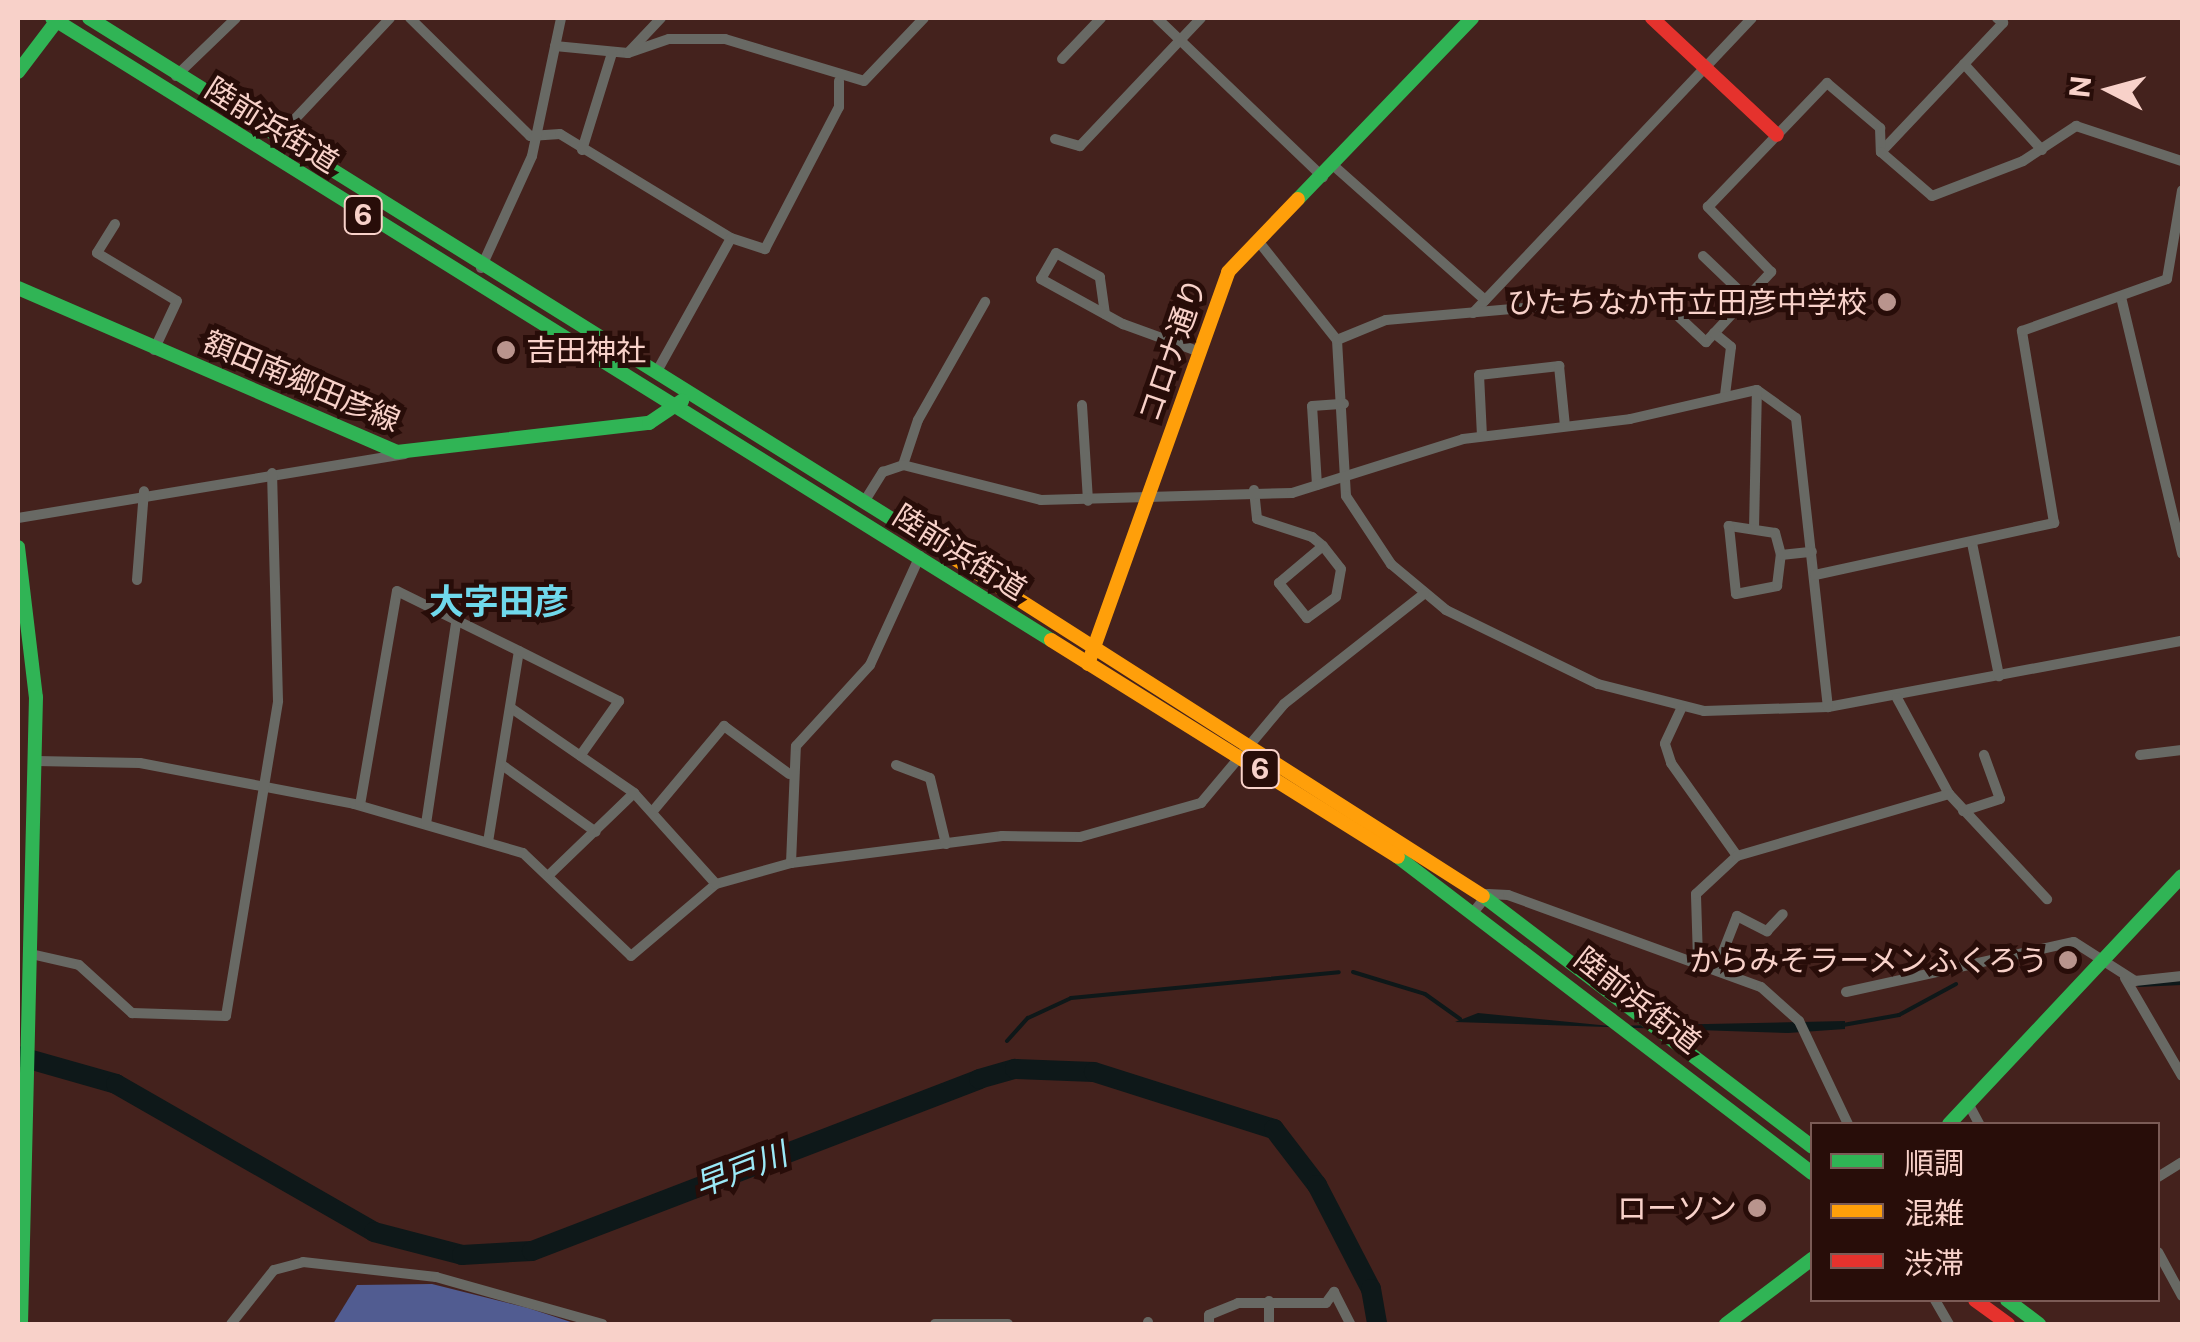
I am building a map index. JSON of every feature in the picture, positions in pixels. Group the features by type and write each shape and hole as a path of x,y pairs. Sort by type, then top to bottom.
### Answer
{"main road":[{"name":"陸前浜街道","path":"55,18 264,154 1243,758 1476,909 1810,1171"},
{"path":"18,72 55,18"},
{"name":"陸前浜街道","path":"89,18 276,140 1488,894 1810,1145"},
{"name":"コロナ通り","path":"1088,664 1151,497 1228,272 1472,18"},
{"path":"1652,18 1777,135"},
{"name":"額田南郷田彦線","path":"18,288 154,350 406,454 650,423 676,410"},
{"path":"676,410 686,394"},
{"path":"18,547 34,656 36,761 20,1247 21,1324"},
{"path":"1951,1122 2182,876"},
{"path":"1726,1324 1810,1261"},
{"path":"1978,1302 2008,1324"},
{"path":"2010,1302 2039,1324"}],"street":[{"path":"176,76 236,18"},
{"path":"264,154 390,18"},
{"path":"410,18 530,136 539,131"},
{"path":"474,283 508,226 539,131 561,18"},
{"path":"628,53 661,18"},
{"path":"555,46 628,53 669,40 726,39 839,81 864,81 924,18"},
{"path":"1062,58 1102,18"},
{"path":"1157,18 1328,172 1485,300"},
{"path":"1056,140 1080,146 1201,18"},
{"path":"1473,313 1752,18"},
{"path":"1881,152 2003,23 1997,18"},
{"path":"582,150 612,53"},
{"path":"1964,64 2042,150"},
{"path":"539,131 582,150 731,238 765,249 839,107 839,81"},
{"path":"1679,316 1706,342 1771,272 1708,207 1827,83 1880,128 1881,152 1932,196 2042,150 2076,126 2182,161"},
{"path":"1815,575 2054,523 2022,331 2167,279 2182,190"},
{"path":"115,224 97,253 178,301 154,350"},
{"path":"649,393 655,375 731,238"},
{"path":"1259,242 1337,340 1344,404 1344,478 1391,564 1424,594 1598,684 1681,709 1828,707 1897,698 2182,641"},
{"path":"1105,314 1100,277 1056,252 1041,279 1105,314 1198,351"},
{"path":"1703,256 1747,298"},
{"path":"2120,297 2182,554"},
{"path":"903,465 918,420 984,302"},
{"path":"1337,340 1386,320 1560,305"},
{"path":"1714,333 1731,347 1726,396"},
{"path":"1482,436 1479,375 1559,366 1565,426"},
{"path":"863,504 876,478 903,465 1040,500 1316,486 1482,436 1565,426 1757,390 1796,418 1828,707"},
{"path":"1754,530 1757,390"},
{"path":"1316,486 1312,406 1344,404"},
{"path":"1082,405 1088,500"},
{"path":"18,518 144,491 406,454"},
{"path":"31,954 79,965 132,1013 226,1016 282,638 272,472"},
{"path":"1254,490 1257,519 1323,546 1341,569 1336,596 1307,618 1279,583 1323,546"},
{"path":"137,580 144,491"},
{"path":"1729,526 1775,533 1781,555 1777,586 1736,594 1729,526"},
{"path":"791,863 789,774 796,746 870,665 927,543"},
{"path":"1972,543 1999,676"},
{"path":"1781,555 1812,552"},
{"path":"360,805 397,591 458,616 619,701 580,756"},
{"path":"36,761 140,763 360,805 524,852 631,956 716,884 791,863 946,844 1080,837 1186,809 1220,789 1250,744 1284,704 1424,594"},
{"path":"426,824 458,616"},
{"path":"488,842 519,651"},
{"path":"1897,698 1949,794 2047,899"},
{"path":"511,708 634,793 716,884"},
{"path":"1681,709 1665,744 1670,762 1738,856"},
{"path":"653,811 724,726 789,774"},
{"path":"2140,754 2182,750"},
{"path":"1964,811 2000,799 1984,755"},
{"path":"502,765 596,832"},
{"path":"896,765 930,778 946,844"},
{"path":"549,874 634,793"},
{"path":"1698,959 1696,894 1738,856 1949,794"},
{"path":"1476,909 1488,894 1698,959 1761,987 1799,1021 1847,1122"},
{"path":"1718,967 1737,916 1767,930 1783,914"},
{"path":"1846,992 2074,942 2103,958 2124,977 2182,1076"},
{"path":"2124,977 2182,976"},
{"path":"1968,1103 1978,1122"},
{"path":"2160,1175 2182,1162"},
{"path":"2160,1256 2182,1296"},
{"path":"231,1324 274,1270 303,1262 436,1277 602,1324"},
{"path":"1209,1324 1209,1315 1238,1303 1326,1303 1334,1292 1350,1324"},
{"path":"1269,1301 1269,1324"},
{"path":"1936,1302 1948,1324"},
{"path":"935,1324 1008,1324"}],"shaded area":[{"path":"1478,1013 1610,1026 1845,1021 1845,1029 1788,1033 1455,1022"},
{"path":"432,1284 577,1324 333,1324 357,1285"}],"waterway":[{"path":"1007,1041 1028,1018 1071,998 1339,972"},
{"path":"1353,972 1425,994 1460,1019"},
{"path":"2139,985 2182,983"},
{"path":"1843,1025 1899,1015 1956,984"},
{"name":"早戸川","path":"18,1056 116,1084 374,1232 462,1255 532,1251 979,1079 1015,1069 1094,1072 1274,1129 1317,1185 1371,1289 1377,1324"}],"traffic: fast":[{"path":"52,18 1051,640"},
{"path":"18,72 59,18"},
{"path":"89,18 935,546"},
{"path":"1298,199 1472,18"},
{"path":"18,288 397,452 649,423 682,401"},
{"path":"18,547 36,697 21,1324"},
{"path":"1398,857 1810,1171"},
{"path":"1951,1122 2182,876"},
{"path":"1483,896 1810,1145"},
{"path":"1726,1324 1810,1261"},
{"path":"2010,1302 2039,1324"}],"traffic: slow":[{"path":"1088,664 1228,272 1298,199"},
{"path":"935,546 1483,896"},
{"path":"1051,640 1398,857"}],"traffic: jam":[{"path":"1652,18 1777,135"},
{"path":"1978,1302 2008,1324"}],"place":[{"name":"ひたちなか市立田彦中学校","path":"1887,302"},
{"name":"吉田神社","path":"506,350"},
{"name":"からみそラーメンふくろう","path":"2068,960"},
{"name":"ローソン","path":"1757,1208"}],"district":[{"name":"大字田彦","path":"499,602"}]}
